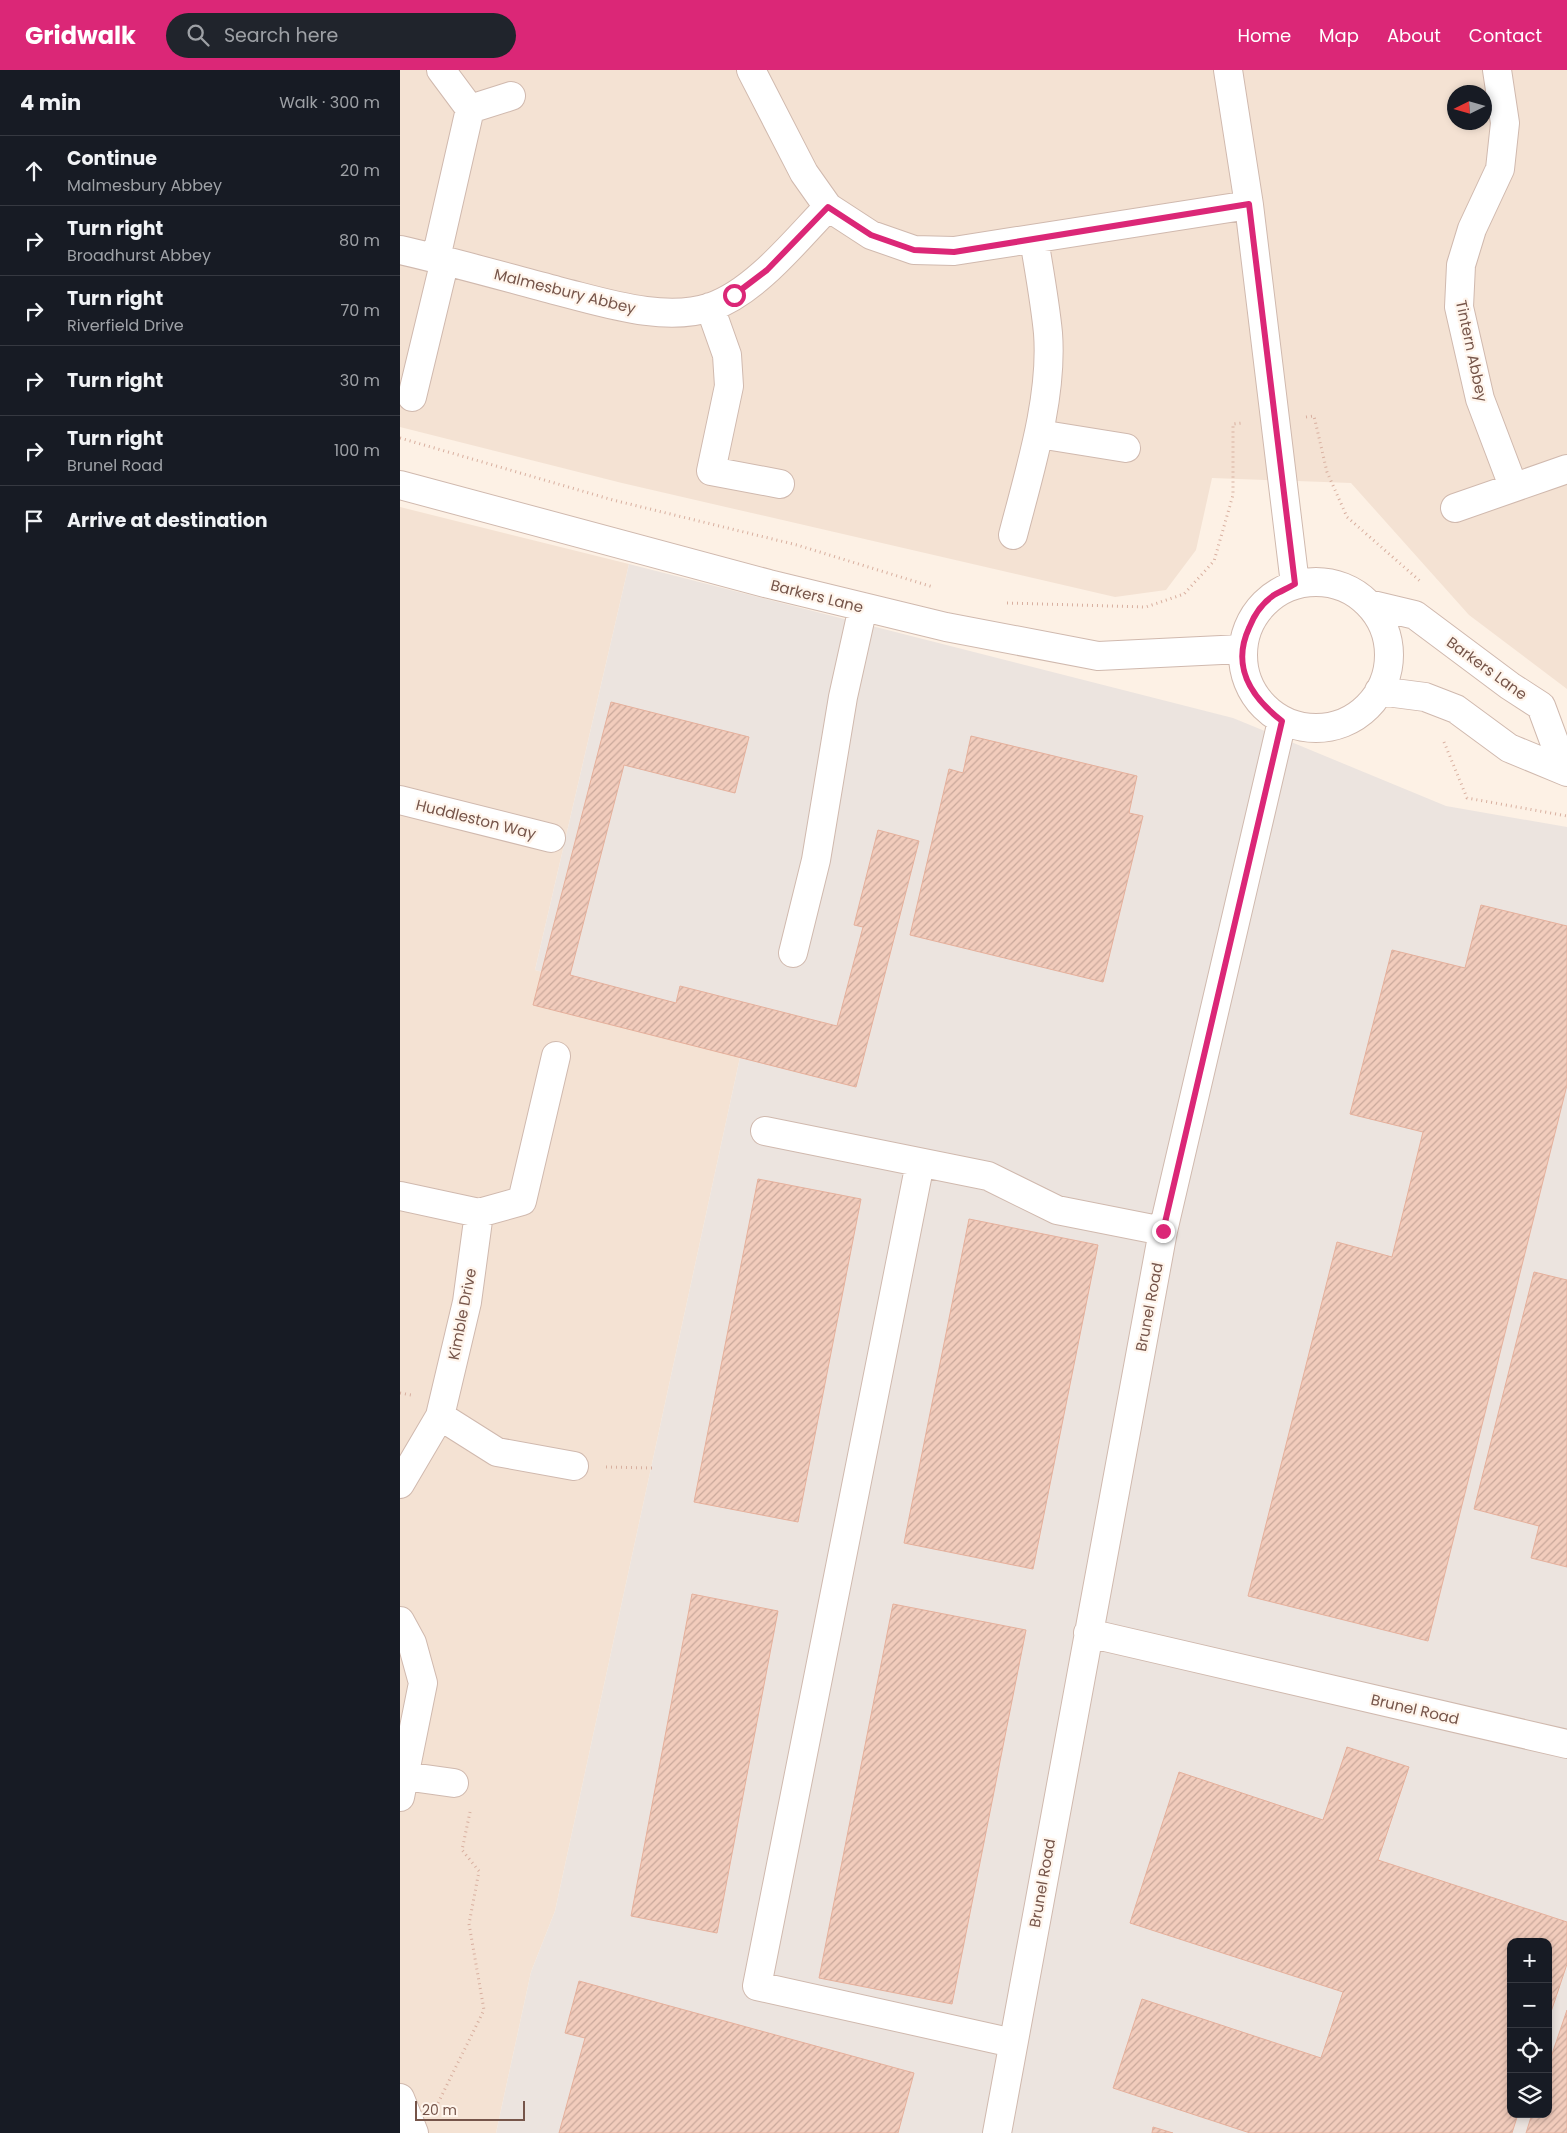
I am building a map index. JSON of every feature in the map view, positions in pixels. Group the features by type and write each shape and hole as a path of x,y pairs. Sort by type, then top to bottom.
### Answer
{"street":[{"path":"412,398 470,109 441,70"},
{"path":"751,70 804,173 828,207 871,235 914,250 954,252 1249,204"},
{"path":"1228,70 1249,204 1295,584"},
{"name":"Tintern Abbey","path":"1497,70 1505,123 1500,169 1472,229 1461,265 1459,307 1480,399 1513,486"},
{"path":"470,109 511,96"},
{"name":"Malmesbury Abbey","path":"400,250 630,309 677,312 710,307 734,295 767,270 828,207"},
{"path":"1013,535 1039,434 1046,378 1048,335 1034,239"},
{"path":"710,307 727,354 729,386 711,471 780,484"},
{"path":"1039,434 1126,448"},
{"path":"1455,508 1513,486 1567,469"},
{"name":"Barkers Lane","path":"400,485 863,607 946,627 1098,656 1242,649"},
{"path":"1323,581 1350,590 1369,604 1384,626 1389,647 1387,669 1380,692 1368,706 1350,720 1330,727 1308,728 1282,721 1258,699 1242,668 1242,649 1255,614 1273,595 1295,584 1323,581"},
{"name":"Barkers Lane","path":"1369,604 1415,615 1510,686 1541,706 1566,772"},
{"path":"793,953 816,860 843,697 863,607"},
{"name":"Barkers Lane","path":"1380,692 1425,697 1456,709 1509,748 1566,772"},
{"name":"Brunel Road","path":"997,2133 1163,1231 1282,721"},
{"name":"Huddleston Way","path":"400,800 551,838"},
{"path":"400,1196 479,1213 522,1201 556,1056"},
{"path":"765,1131 988,1176 1057,1210 1163,1231"},
{"path":"920,1163 758,1986 1013,2043"},
{"name":"Kimble Drive","path":"400,1484 440,1416 467,1302 479,1213"},
{"path":"440,1416 497,1452 574,1466"},
{"path":"400,1621 412,1643 423,1683 402,1787 454,1783"},
{"name":"Brunel Road","path":"1088,1633 1567,1744"},
{"path":"400,2098 414,2133"}],"path":[{"path":"1314,416 1327,472 1346,518 1426,586"},
{"path":"1004,603 1146,607 1184,594 1214,561 1233,495 1232,424"},
{"path":"400,438 613,500 796,544 939,589"},
{"path":"1441,735 1467,798 1567,816"},
{"path":"436,2107 484,2010 470,1924 479,1871 462,1850 476,1790 454,1783"}],"shaded area":[{"path":"400,70 1567,70 1567,689 1469,615 1351,483 1212,478 1196,550 1166,590 1115,597 622,483 400,427"},
{"path":"400,507 629,564 535,970 747,1025 555,1911 531,1972 496,2133 400,2133"},
{"path":"629,564 1233,718 1446,806 1567,827 1567,2133 496,2133 531,1972 555,1911 747,1025 535,970"}],"building":[{"path":"611,702 749,737 735,793 624,765 570,975 676,1003 680,986 837,1026 863,927 854,925 878,830 919,841 856,1087 533,1005"},
{"path":"971,736 1137,776 1129,813 1143,816 1103,982 910,935 949,769 963,773"},
{"path":"1481,905 1567,926 1567,1085 1428,1641 1248,1596 1337,1242 1392,1257 1423,1132 1350,1114 1392,950 1465,968"},
{"path":"758,1179 861,1199 798,1522 694,1502"},
{"path":"969,1219 1098,1245 1033,1569 904,1543"},
{"path":"1534,1272 1567,1280 1567,1567 1531,1558 1539,1526 1474,1509"},
{"path":"692,1594 778,1611 717,1933 631,1916"},
{"path":"893,1604 1026,1630 952,2004 819,1978"},
{"path":"1347,1747 1409,1767 1378,1860 1567,1922 1567,1964 1552,2009 1552,1938 1507,1938 1507,2118 1517,2118 1512,2133 1250,2133 1113,2088 1142,1999 1321,2058 1343,1992 1130,1923 1179,1772 1323,1820"},
{"path":"579,1981 914,2073 898,2133 559,2133 585,2038 565,2033"},
{"path":"1567,2010 1567,2133 1526,2133 1531,2118 1552,2118 1552,2054"},
{"path":"1153,2127 1173,2133 1152,2133"}],"route":[{"path":"734,295 767,270 828,207 871,235 914,250 954,252 1249,204 1295,584 1273,595 1255,614 1242,649 1242,668 1258,699 1282,721 1163,1231"}]}
